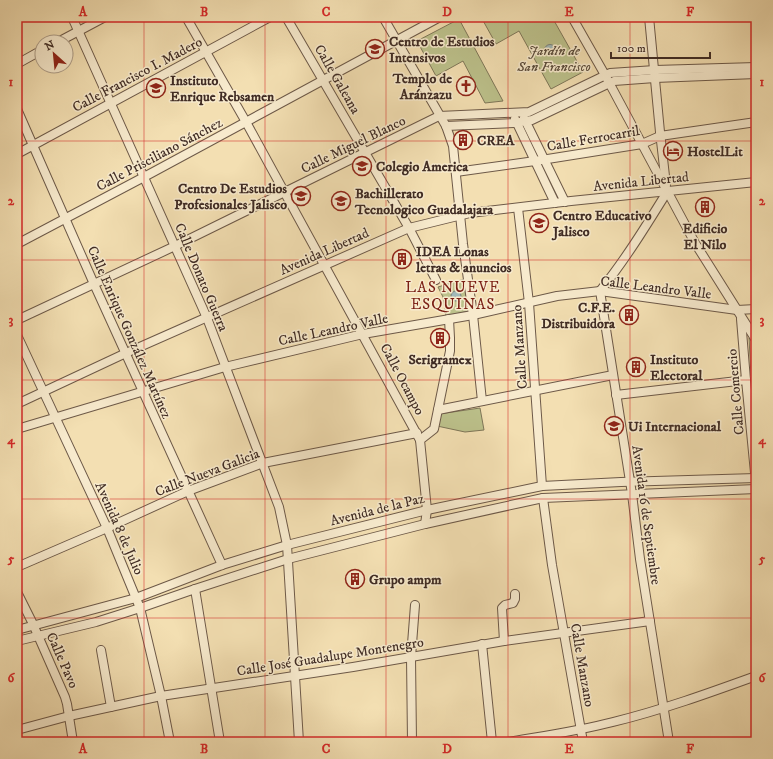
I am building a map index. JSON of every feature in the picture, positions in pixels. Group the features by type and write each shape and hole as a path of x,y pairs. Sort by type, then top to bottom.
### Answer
{"street":[{"name":"Calle Donato Guerra","path":"72,17 207,318 279,507 287,545 288,559"},
{"path":"74,34 105,17"},
{"name":"Calle Ocampo","path":"186,17 246,122 419,436"},
{"name":"Calle Francisco I. Madero","path":"17,154 270,17"},
{"name":"Calle Galeana","path":"286,17 409,228 436,280"},
{"path":"383,17 446,126 453,146 482,401"},
{"name":"Calle Prisciliano Sánchez","path":"17,244 440,17"},
{"path":"572,17 605,75 695,243 756,340"},
{"path":"600,291 614,274 667,192 660,136 649,17"},
{"path":"17,64 34,54"},
{"path":"446,126 532,120 614,81 655,74 756,67"},
{"name":"Calle Miguel Blanco","path":"17,320 175,246 440,116 529,112 610,73 655,74"},
{"path":"655,74 756,74"},
{"name":"Calle Enrique González Martínez","path":"17,109 94,284 222,565"},
{"path":"512,112 555,203"},
{"path":"522,112 565,202"},
{"name":"Calle Ferrocarril","path":"456,172 544,160 642,144 660,136 756,122"},
{"name":"Avenida Libertad","path":"17,404 409,228 460,214 756,182"},
{"name":"Calle Manzano","path":"518,208 529,303 542,486"},
{"name":"Calle Leandro Valle","path":"17,429 225,366 363,334 473,315 557,296 600,291 739,313 756,309"},
{"name":"Avenida 16 de Septiembre","path":"600,291 669,742"},
{"name":"Calle Comercio","path":"739,313 756,489"},
{"path":"425,524 427,510 419,436 434,429 450,351 449,319"},
{"name":"Avenida 8 de Julio","path":"17,335 107,528 140,608 162,696 170,742"},
{"path":"438,410 613,375"},
{"path":"616,395 746,380"},
{"name":"Calle Nueva Galicia","path":"17,567 188,491 263,463 419,436"},
{"name":"Avenida de la Paz","path":"17,630 136,598 222,565 287,545 427,510 542,486 756,478"},
{"name":"Avenida de la Paz","path":"17,641 96,622 195,588 288,559 425,524 543,498 756,489"},
{"name":"Calle Manzano","path":"543,498 552,565 583,742"},
{"path":"288,559 299,742"},
{"path":"195,588 210,688 220,742"},
{"name":"Calle Pavo","path":"17,592 34,626 65,697 73,742"},
{"path":"504,640 502,608 513,604 515,594"},
{"path":"412,742 411,657 415,605"},
{"name":"Calle José Guadalupe Montenegro","path":"17,730 69,716 162,696 411,657 504,640 650,621"},
{"path":"482,644 492,742"},
{"path":"101,650 111,707"},
{"path":"508,742 581,730 664,708 756,676"}],"green space":[{"name":"Jardín de San Francisco","path":"481,17 552,17 583,72 551,89 519,31 496,44"},
{"path":"459,19 503,101 485,103 463,61 436,76 417,41"},
{"path":"465,279 469,311 446,316 443,297 438,287"},
{"path":"751,337 756,345 756,376 751,376 749,338"},
{"path":"480,408 484,430 465,432 437,426 439,414"}],"water":[{"path":"548,45 552,45 554,46 554,54 548,55 545,52 545,48"},
{"path":"454,291 458,291 460,292 460,300 454,301 451,298 451,294"}],"place":[{"name":"Centro de Estudios Intensivos","path":"375,49"},
{"name":"Templo de Aránzazu","path":"466,86"},
{"name":"Instituto Enrique Rebsamen","path":"156,88"},
{"name":"CREA","path":"463,140"},
{"name":"HostelLit","path":"673,151"},
{"name":"Colegio America","path":"362,166"},
{"name":"Centro De Estudios Profesionales Jalisco","path":"301,196"},
{"name":"Bachillerato Tecnologico Guadalajara","path":"341,201"},
{"name":"Edificio El Nilo","path":"705,207"},
{"name":"Centro Educativo Jalisco","path":"539,223"},
{"name":"IDEA Lonas letras & anuncios","path":"402,259"},
{"name":"C.F.E. Distribuidora","path":"629,315"},
{"name":"Serigramex","path":"440,338"},
{"name":"Instituto Electoral","path":"636,367"},
{"name":"Ui Internacional","path":"614,426"},
{"name":"Grupo ampm","path":"355,579"}],"district":[{"name":"LAS NUEVE ESQUINAS","path":"453,296"}]}
